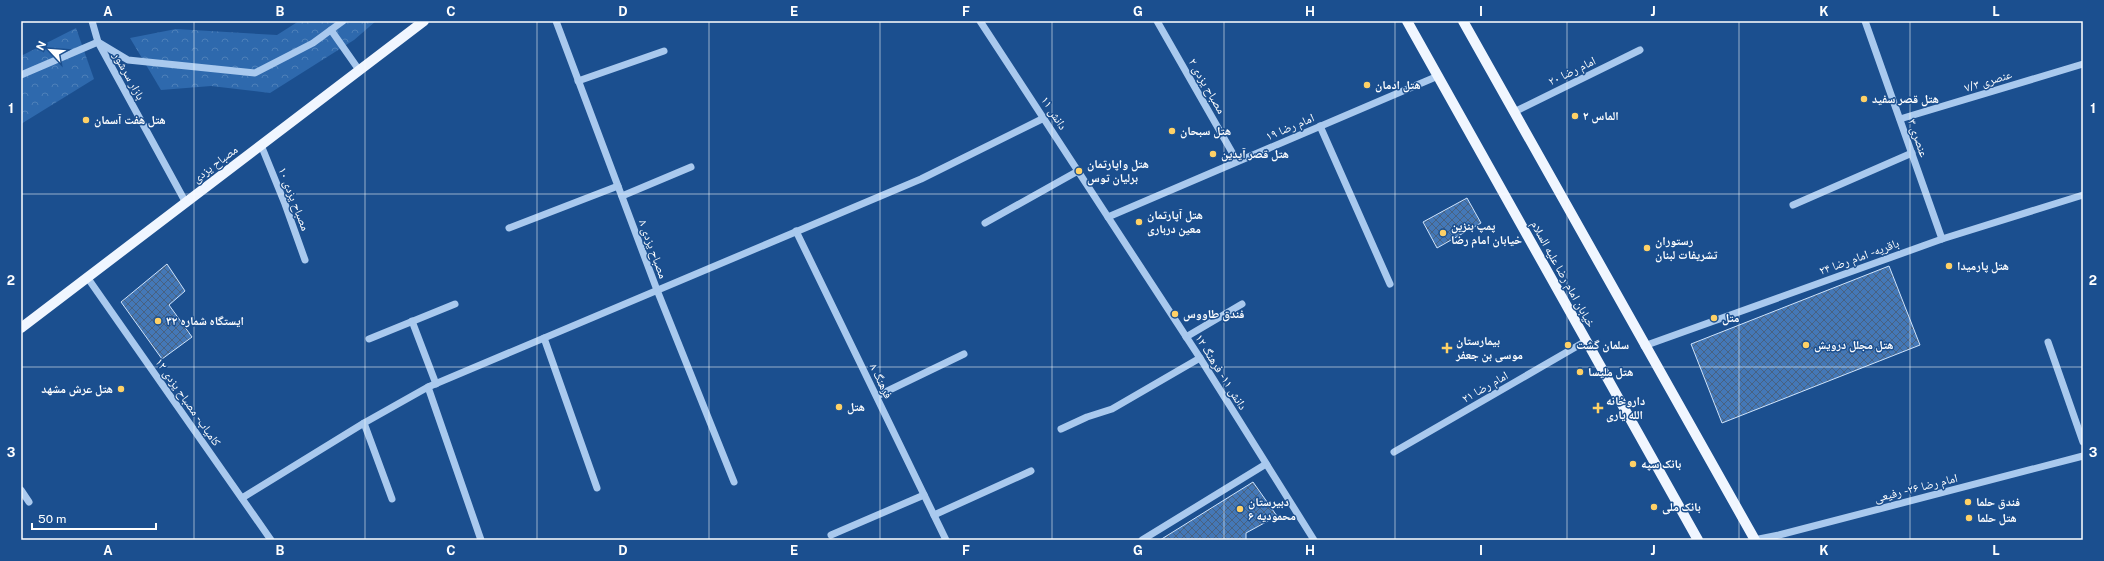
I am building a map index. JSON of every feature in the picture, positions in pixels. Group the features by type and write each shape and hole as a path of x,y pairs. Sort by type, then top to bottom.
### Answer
{"main road":[{"name":"مصباح یزدی","path":"21,328 424,21"},
{"name":"خیابان امام رضا علیه السلام","path":"1406,21 1698,540"},
{"path":"1464,21 1644,346 1754,540"}],"street":[{"name":"بازار سرشور","path":"92,21 98,42 186,202"},
{"path":"21,75 98,42 128,60 255,73 313,43 343,21"},
{"name":"مصباح یزدی ۸","path":"556,21 657,290 734,482"},
{"name":"دانش ۱۱","path":"980,21 1108,217"},
{"name":"مصباح یزدی ۲","path":"1157,21 1237,161"},
{"name":"عنصری ۳","path":"1865,21 1942,239"},
{"path":"331,30 359,70"},
{"name":"امام رضا ۲۰","path":"1514,112 1640,50"},
{"path":"578,80 664,51"},
{"name":"عنصری ۷/۳","path":"1900,119 2083,64"},
{"name":"امام رضا ۱۹","path":"1108,217 1438,76"},
{"path":"242,498 364,423 428,387 920,179 1044,118"},
{"path":"1320,126 1390,284"},
{"name":"مصباح یزدی ۱۰","path":"261,145 286,204 305,260"},
{"path":"1793,205 1912,153"},
{"path":"622,196 691,167"},
{"path":"985,223 1078,171"},
{"path":"509,228 618,186"},
{"name":"باقریه - امام رضا ۲۴","path":"1644,346 1942,239 2083,195"},
{"name":"دانش ۱۱ - فرهنگ ۱۲","path":"1108,217 1200,358 1314,540"},
{"name":"فرهنگ ۸","path":"796,231 946,540"},
{"name":"کامیاب - مصباح یزدی ۱۲","path":"87,277 271,540"},
{"path":"369,339 455,304"},
{"path":"1186,337 1242,304"},
{"path":"412,321 436,384"},
{"path":"544,338 597,488"},
{"name":"امام رضا ۲۱","path":"1394,452 1586,340"},
{"path":"2048,342 2083,442"},
{"path":"877,396 964,354"},
{"path":"1062,429 1087,417 1112,409 1200,358"},
{"path":"428,387 481,540"},
{"path":"364,423 392,499"},
{"name":"امام رضا ۲۶ - رفیعی","path":"1754,540 1779,535 2083,456"},
{"path":"1142,540 1266,464"},
{"path":"934,515 1031,471"},
{"path":"21,490 29,502"},
{"path":"831,535 924,495"}],"green space":[{"path":"299,21 376,21 354,40 270,93 211,86 161,90 130,38 176,29 277,35"},
{"path":"76,28 94,79 21,124 21,56"}],"building":[{"path":"1467,198 1481,223 1437,248 1423,222"},
{"name":"ایستگاه شماره ۳۲","path":"167,264 185,291 169,305 192,337 162,359 121,302"},
{"name":"هتل مجلل درویش","path":"1889,266 1920,345 1722,423 1691,344"},
{"name":"دبیرستان محمودیه ۶","path":"1253,482 1277,516 1246,533 1246,540 1160,540"}],"place":[{"name":"هتل ادمان","path":"1367,85"},
{"name":"هتل قصر سفید","path":"1864,99"},
{"name":"الماس ۲","path":"1575,116"},
{"name":"هتل هفت آسمان","path":"86,120"},
{"name":"هتل سبحان","path":"1172,131"},
{"name":"هتل قصر آیدین","path":"1213,154"},
{"name":"هتل واپارتمان برلیان توس","path":"1079,171"},
{"name":"هتل آپارتمان معین درباری","path":"1139,222"},
{"name":"پمپ بنزین خیابان امام رضا","path":"1443,233"},
{"name":"رستوران تشریفات لبنان","path":"1647,248"},
{"name":"هتل پارمیدا","path":"1949,266"},
{"name":"فندق طاووس","path":"1175,314"},
{"name":"متل","path":"1714,318"},
{"name":"ایستگاه شماره ۳۲","path":"158,321"},
{"name":"سلمان گشت","path":"1568,345"},
{"name":"هتل مجلل درویش","path":"1806,345"},
{"name":"بیمارستان موسی بن جعفر","path":"1447,348"},
{"name":"هتل ملیسا","path":"1580,372"},
{"name":"هتل عرش مشهد","path":"121,389"},
{"name":"هتل","path":"839,407"},
{"name":"داروخانه الله یاری","path":"1598,408"},
{"name":"بانک سپه","path":"1633,464"},
{"name":"فندق حلما","path":"1968,502"},
{"name":"بانک ملی","path":"1654,507"},
{"name":"دبیرستان محمودیه ۶","path":"1240,509"},
{"name":"هتل حلما","path":"1969,518"}]}
